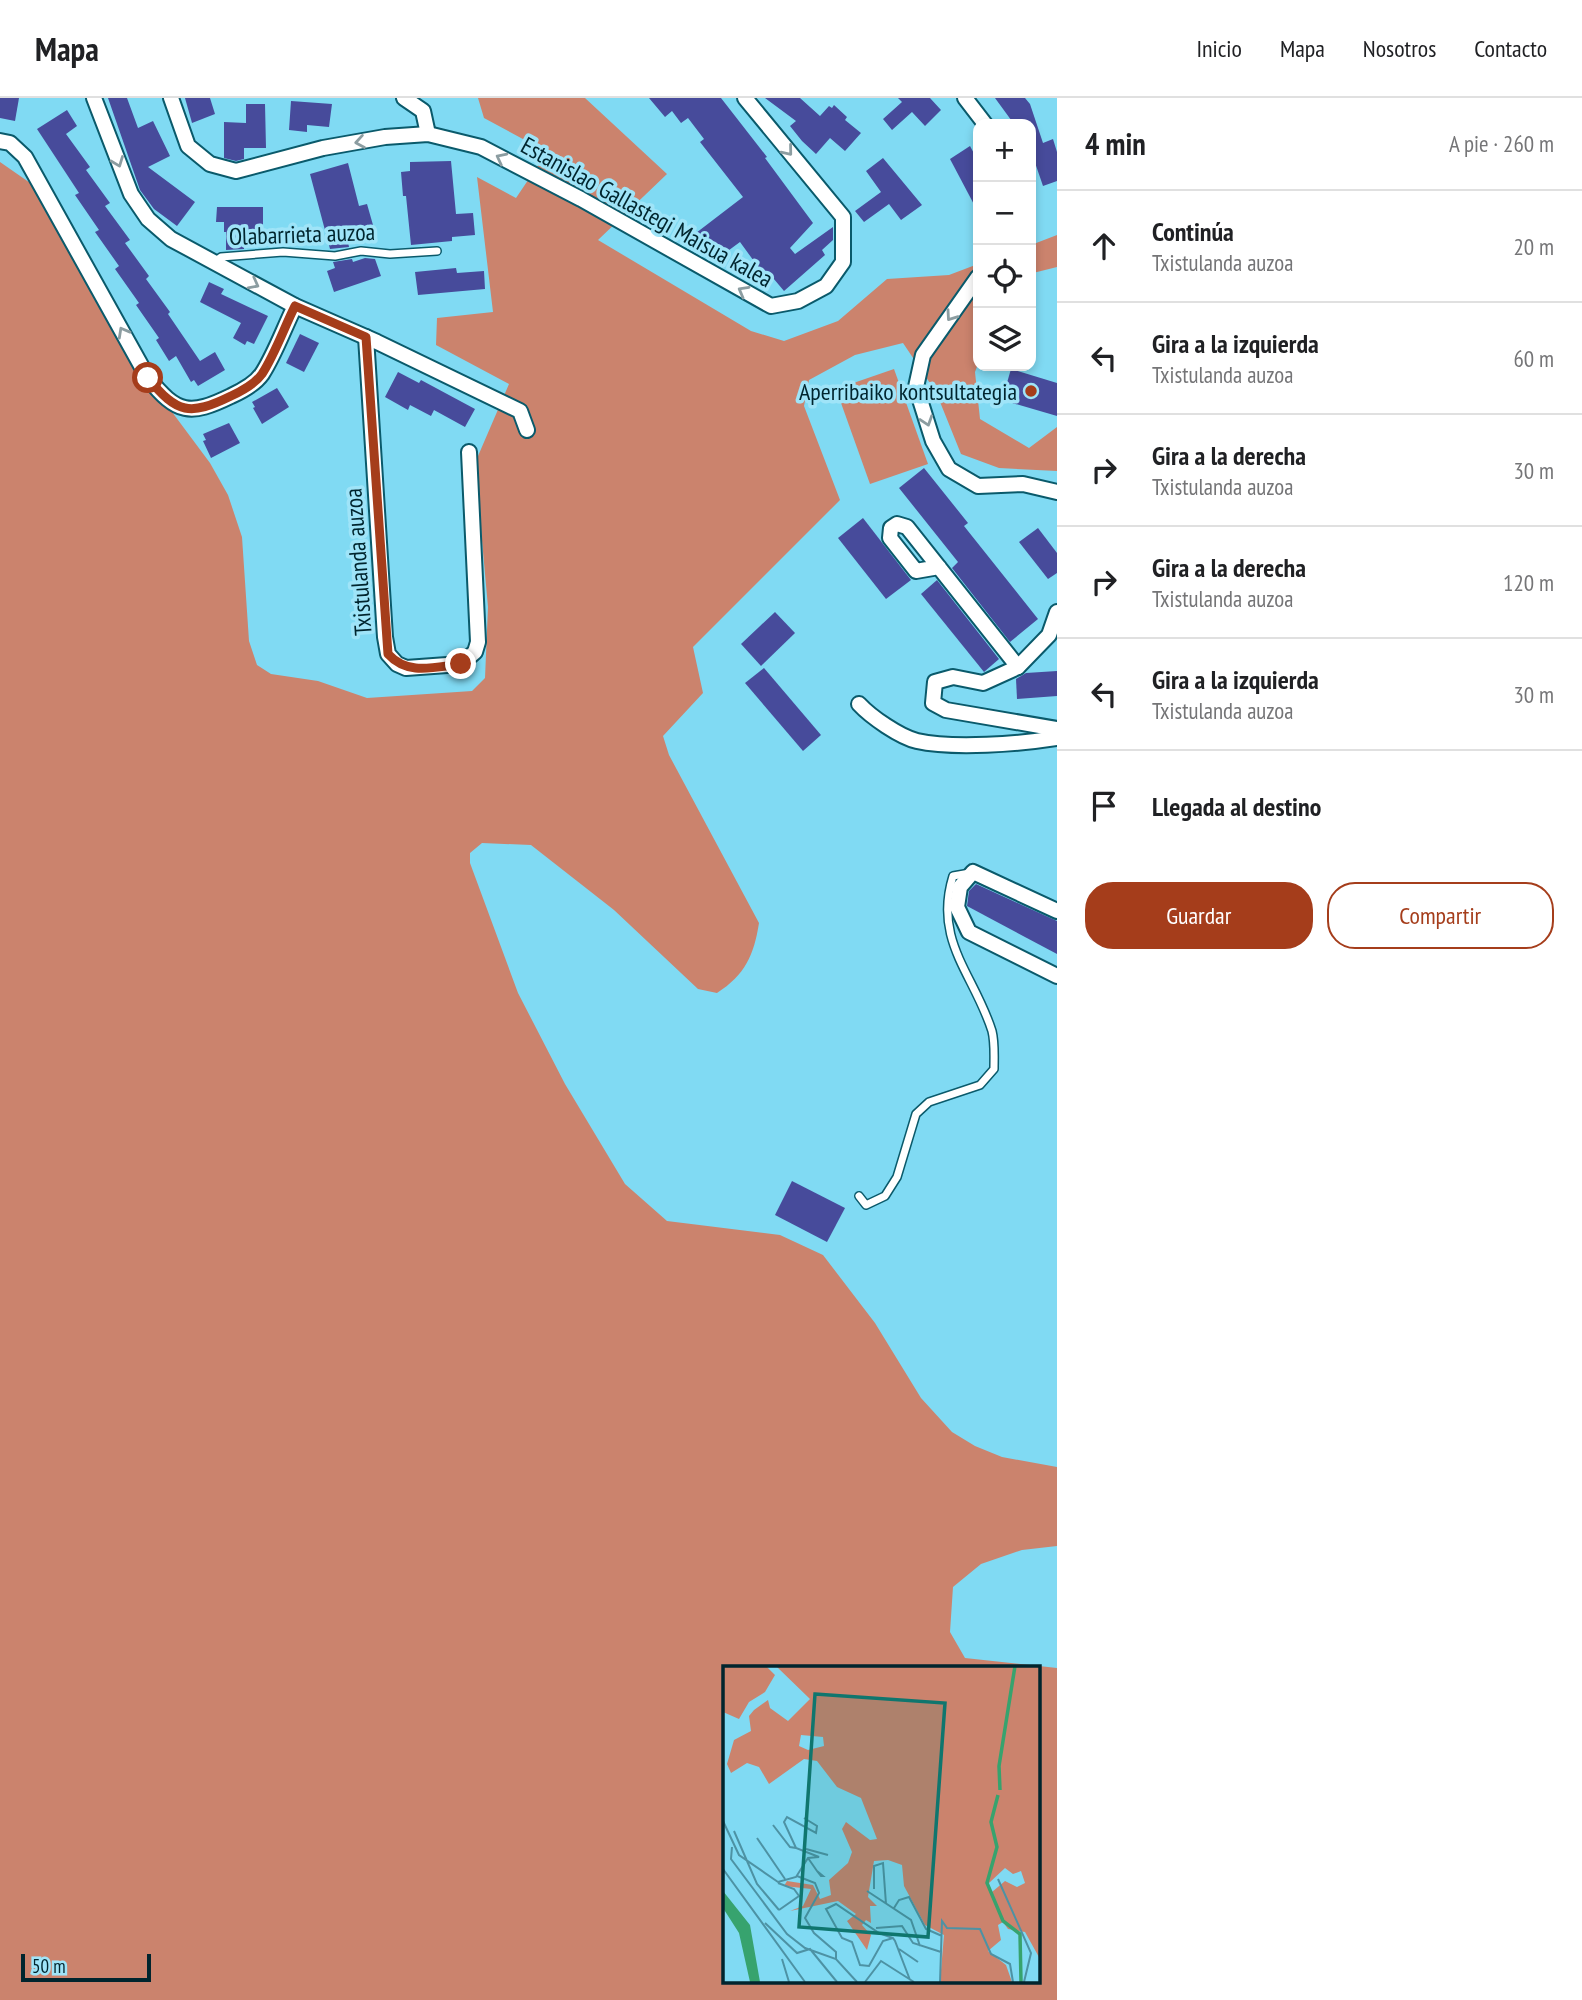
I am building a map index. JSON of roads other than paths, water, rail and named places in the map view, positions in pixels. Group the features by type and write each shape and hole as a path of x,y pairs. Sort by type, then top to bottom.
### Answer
{"street":[{"name":"Olabarrieta auzoa","path":"94,98 131,194 148,219 171,239 214,262"},
{"path":"171,98 188,146 210,164 236,171 323,148 385,137 428,134 424,111 404,98"},
{"name":"Estanislao Gallastegi Maisua kalea","path":"428,134 481,147 581,199 771,306 799,302 826,286 843,262 843,218 745,98"},
{"path":"965,98 981,119"},
{"path":"0,141 10,143 25,157 148,378 164,398 181,407 204,409 244,390 261,376 295,306"},
{"path":"214,262 295,306 520,411 527,430"},
{"path":"973,284 923,355 916,387 933,441 949,469 978,486 1023,484 1057,492"},
{"name":"Txistulanda auzoa","path":"366,337 386,638 388,654 397,664 406,668 461,664 475,652 478,642 469,452"},
{"path":"939,568 1018,667"},
{"path":"1057,612 1049,635 1018,667 983,683 953,677 935,682 933,703 946,710 1057,729"},
{"path":"864,708 881,723 915,741 942,744 1031,742 1057,738"},
{"path":"1057,911 973,872 960,887 957,907 969,932 1057,976"}],"lane":[{"name":"Olabarrieta auzoa","path":"214,262 222,257 283,252 335,256 360,251 390,254 437,251"},
{"path":"859,1196 866,1205 885,1196 897,1177 916,1114 929,1102 980,1084 995,1069 992,1031 955,950 947,914 947,896 953,876 973,872"}],"place":[{"name":"Aperribaiko kontsultategia","path":"1031,391"}]}
